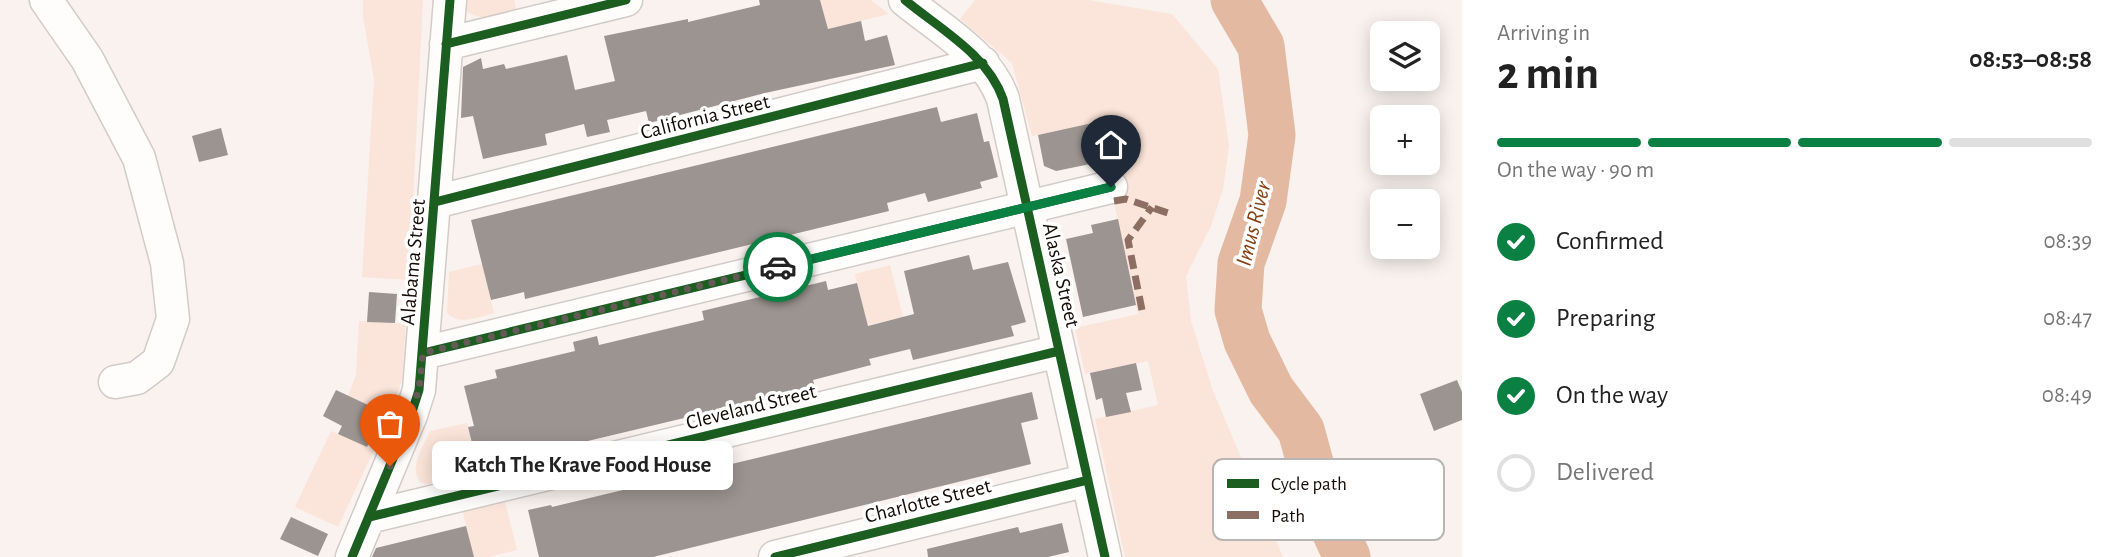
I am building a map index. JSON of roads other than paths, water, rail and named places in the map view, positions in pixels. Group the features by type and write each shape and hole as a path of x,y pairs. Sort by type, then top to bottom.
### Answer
{"street":[{"path":"46,0 87,59 139,158 167,263 173,319 158,362 137,378 116,382"},
{"name":"Alabama Street","path":"352,557 419,390 450,0"},
{"path":"446,44 626,0"},
{"name":"Alaska Street","path":"905,0 983,64 997,81 1105,557"},
{"name":"California Street","path":"435,202 983,64"},
{"path":"423,353 1111,187"},
{"name":"Cleveland Street","path":"369,517 1059,351"},
{"name":"Charlotte Street","path":"775,557 1088,480"}],"waterway":[{"name":"Imus River","path":"1234,0 1261,46 1272,135 1263,201 1241,263 1238,310 1247,341 1271,390 1301,430 1309,459"},
{"name":"Imus River","path":"1339,540 1347,557"}],"place":[{"name":"Katch The Krave Food House","path":"390,466"}]}
